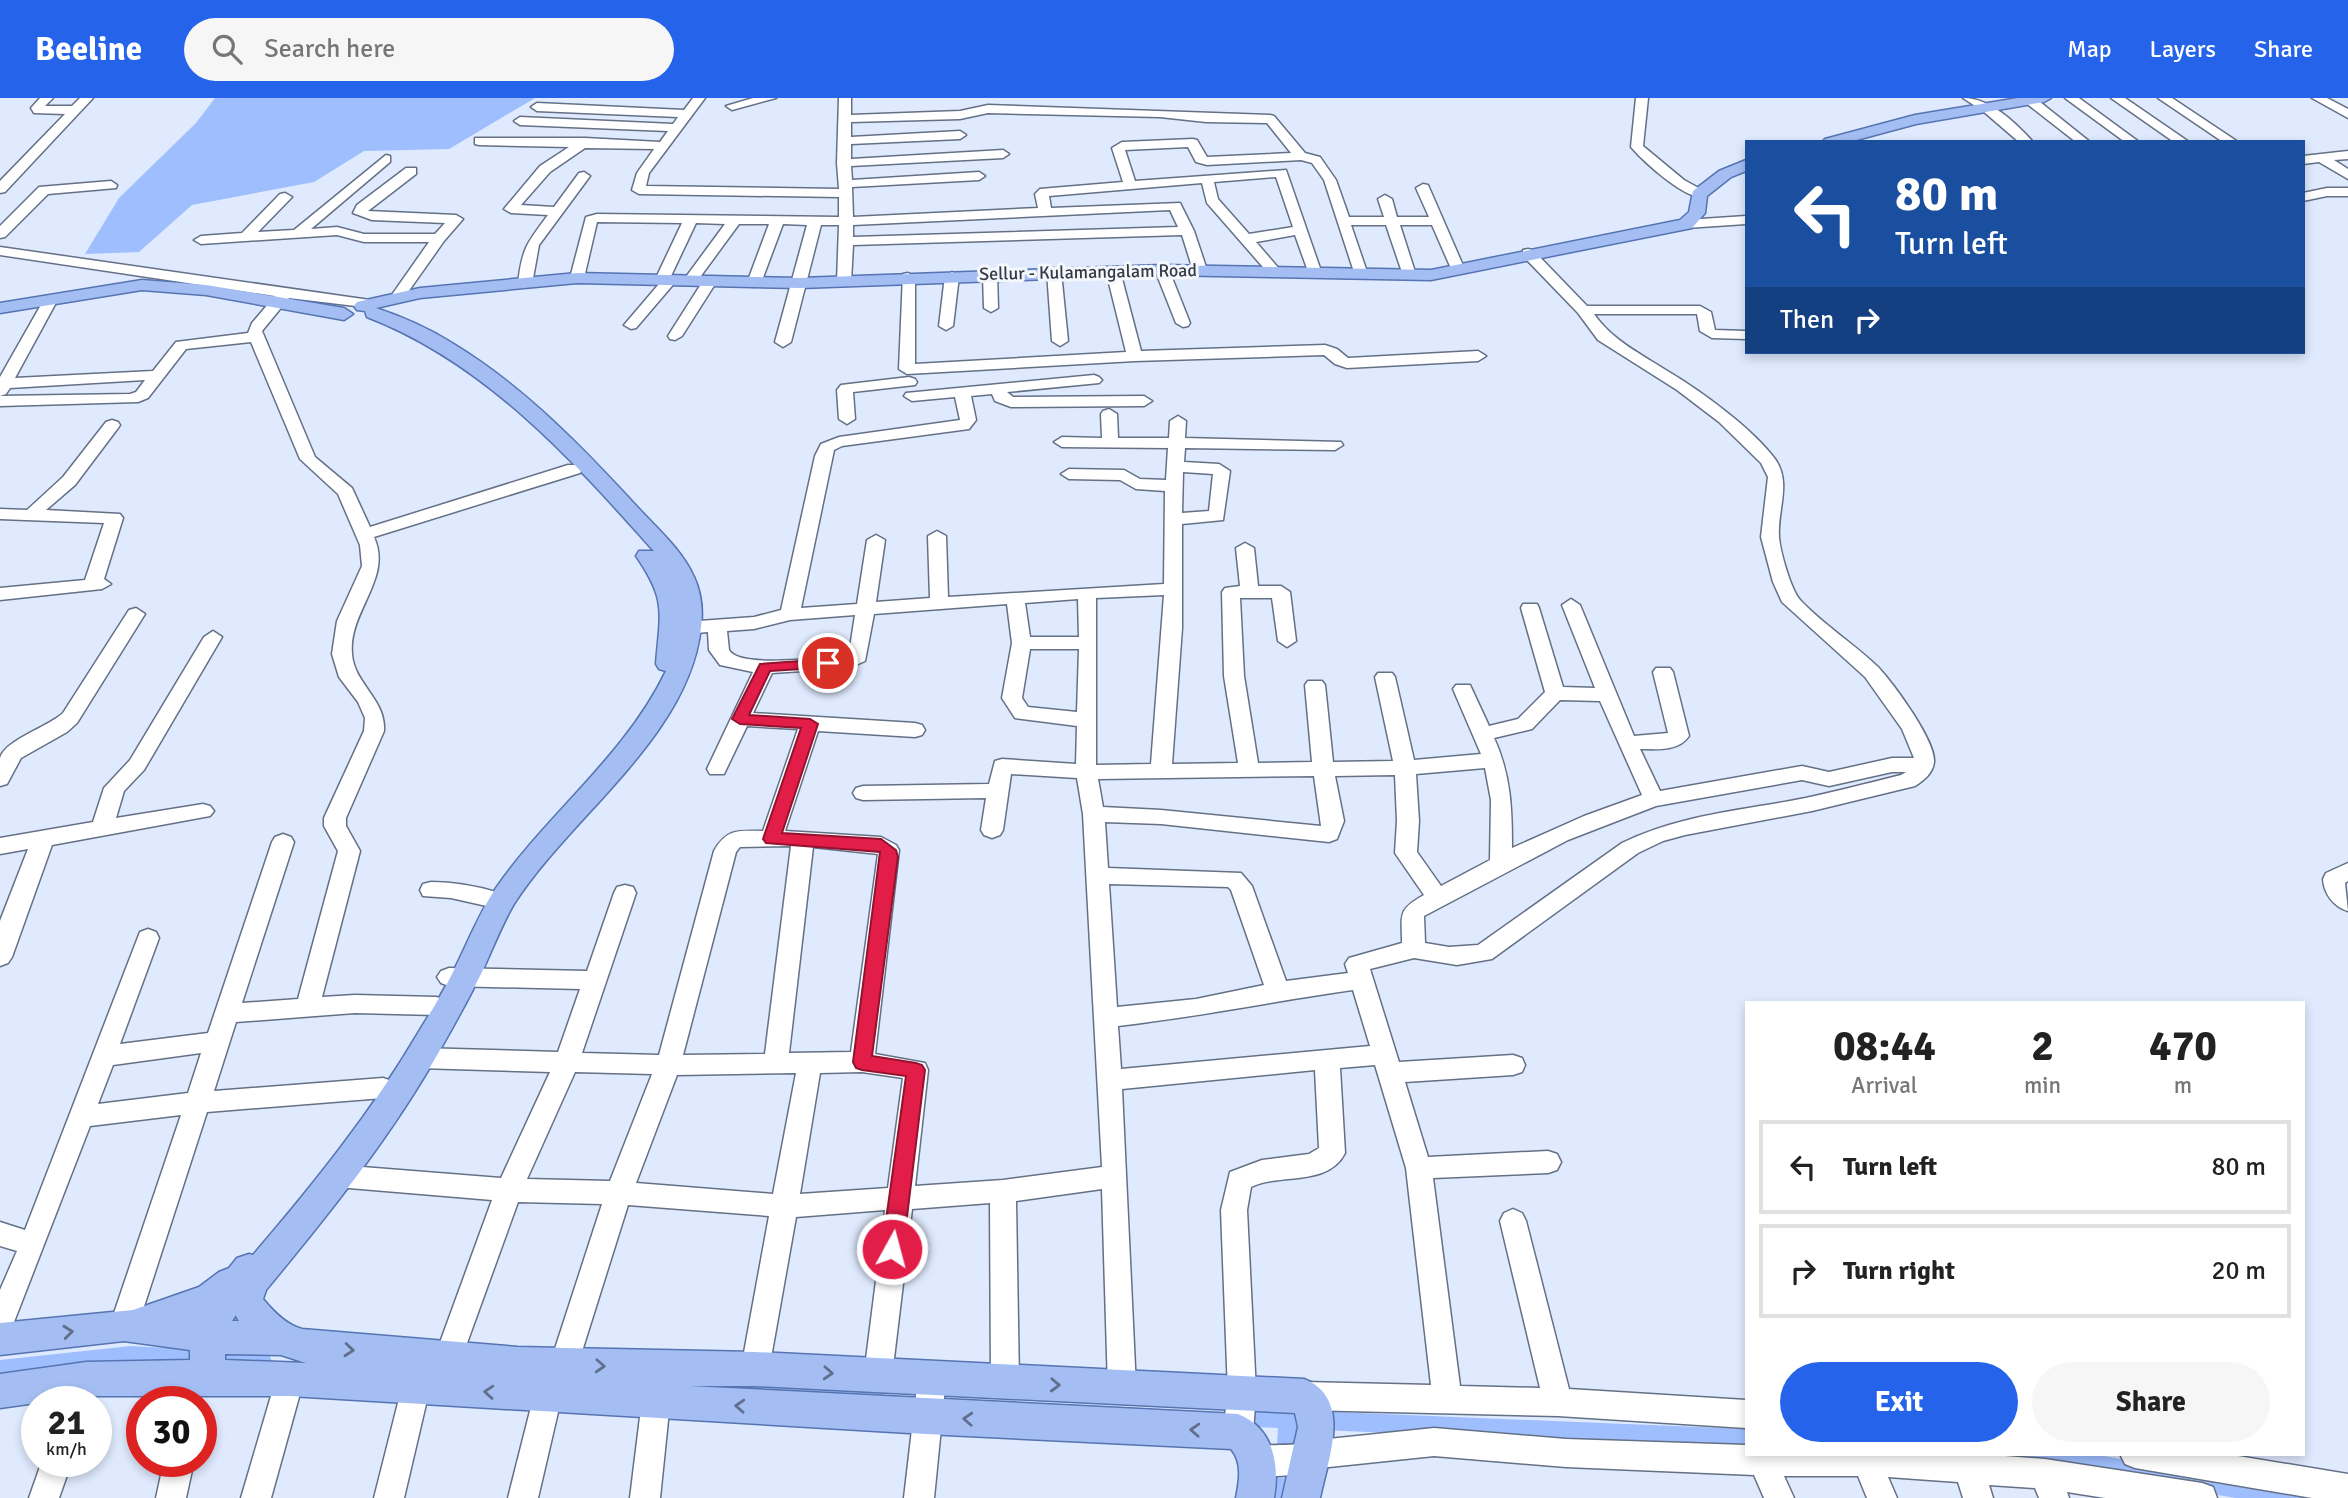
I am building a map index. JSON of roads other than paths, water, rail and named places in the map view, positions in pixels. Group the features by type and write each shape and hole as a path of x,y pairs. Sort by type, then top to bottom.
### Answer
{"main road":[{"path":"1838,140 1914,120 2037,99"},
{"path":"1686,223 1697,214 1699,194 1725,174 1745,166"},
{"name":"Sellur - Kulamangalam Road","path":"363,311 396,299 432,291 577,278 800,283 990,274 1162,270 1431,275 1528,253 1686,223"},
{"path":"0,309 142,285 206,290 363,311 470,378 574,469 633,536 664,580 681,628 684,658 663,705 505,896 457,978 323,1177 247,1282 201,1362"},
{"path":"0,1339 127,1326 209,1299 247,1282 337,1176 419,1058 491,899 658,692 681,628 689,598 682,575 602,480 517,401 415,328 363,311 279,300"},
{"path":"247,1282 246,1299 251,1312 282,1339 424,1369 556,1380 656,1401 929,1397 1276,1429"},
{"path":"127,1326 201,1362 290,1379 424,1369"},
{"path":"99,1386 201,1362 282,1339"},
{"path":"556,1380 676,1370 755,1370 878,1375 929,1397 1005,1382 1122,1388 1276,1429"},
{"path":"0,1391 21,1391"},
{"path":"1255,1498 1276,1429"},
{"path":"1276,1429 1301,1498"}],"street":[{"path":"47,98 38,110 75,110"},
{"path":"0,188 88,98"},
{"path":"699,98 643,173 639,190 846,188 979,176"},
{"path":"732,106 770,98"},
{"path":"844,282 847,241 845,98"},
{"path":"1642,98 1641,119 1635,138 1640,153 1679,183 1699,194"},
{"path":"1969,98 1987,108 2025,140"},
{"path":"2071,98 2130,140"},
{"path":"2117,98 2180,140"},
{"path":"2164,98 2229,140"},
{"path":"2318,98 2348,114"},
{"path":"2037,99 2082,140"},
{"path":"844,118 960,115 978,104 1160,113 1206,118 1266,118 1273,121 1301,156"},
{"path":"537,107 688,114"},
{"path":"520,121 581,126 676,128"},
{"path":"844,141 960,135"},
{"path":"479,141 664,146"},
{"path":"558,211 511,209 545,169 585,142"},
{"path":"1130,184 1118,148 1122,146 1193,143 1200,159 1207,161 1301,156 1316,160 1323,167 1360,272"},
{"path":"844,163 1003,154"},
{"path":"2305,160 2348,155"},
{"path":"2322,158 2348,175"},
{"path":"299,232 386,159"},
{"path":"0,163 27,160"},
{"path":"396,299 439,238 456,219 372,216 360,213 362,208 411,171"},
{"path":"1045,212 1042,193 1281,173 1314,271"},
{"path":"525,284 528,255 532,245 584,176"},
{"path":"1207,178 1210,197 1273,271"},
{"path":"0,234 6,220 44,190 111,185"},
{"path":"1095,187 1102,209"},
{"path":"1423,188 1458,270"},
{"path":"2305,197 2327,192 2348,192"},
{"path":"247,236 285,197"},
{"path":"1385,199 1409,275"},
{"path":"577,278 593,219 847,221 1175,206 1200,270"},
{"path":"631,325 666,280 691,219"},
{"path":"1686,223 1745,220"},
{"path":"690,281 734,221"},
{"path":"754,283 777,221"},
{"path":"783,342 815,221"},
{"path":"1344,221 1436,221"},
{"path":"1247,239 1301,230"},
{"path":"201,240 337,231 371,239 439,238"},
{"path":"847,241 1187,231"},
{"path":"0,251 335,301 363,311"},
{"path":"1447,1399 1419,1168 1357,964 1414,949 1436,956 1461,958 1484,953 1630,848 1656,835 1812,804 1908,781 1920,772 1924,765 1924,755 1912,727 1872,673 1791,602 1782,582 1770,537 1776,477 1768,461 1725,419 1694,395 1603,337 1583,310 1528,253"},
{"path":"1162,270 1183,323"},
{"path":"1113,271 1135,356"},
{"path":"1054,272 1060,341"},
{"path":"990,274 991,308"},
{"path":"946,326 952,276"},
{"path":"908,277 913,401"},
{"path":"675,336 710,281"},
{"path":"3,387 51,299"},
{"path":"279,300 257,326 257,337 307,459 346,492 369,545 371,566 346,621 342,654 349,677 367,700 374,718 374,731 335,818 335,826 349,851 307,1007"},
{"path":"1583,310 1700,310 1704,312 1707,331 1712,334 1745,335"},
{"path":"0,401 131,399 142,395 181,345 257,337"},
{"path":"790,614 827,447 913,401 1044,361 1325,350 1347,363 1478,356"},
{"path":"1044,361 1049,384"},
{"path":"3,387 157,375"},
{"path":"913,401 962,393 1094,380"},
{"path":"848,419 847,388 913,401 967,423 962,393"},
{"path":"998,389 1001,398 1011,402 1144,401"},
{"path":"1110,414 1110,441"},
{"path":"1161,769 1173,628 1178,421"},
{"path":"32,514 69,481 112,425"},
{"path":"1062,442 1178,441 1335,445"},
{"path":"364,534 574,469"},
{"path":"1069,474 1124,475 1136,484 1219,469 1222,471 1217,516 1175,519"},
{"path":"0,513 114,518 97,584 0,594"},
{"path":"937,536 939,604"},
{"path":"718,626 717,645 722,657 733,664 765,667 855,660 858,657 876,540"},
{"path":"1245,548 1250,592"},
{"path":"681,628 754,623 790,614 1172,589"},
{"path":"1249,769 1234,676 1231,592 1281,592 1287,641"},
{"path":"1087,593 1089,643 1086,772 1094,814 1115,1176 1122,1388"},
{"path":"1014,598 1021,643 1012,698 1022,713 1087,720"},
{"path":"1571,605 1607,695 1654,799"},
{"path":"1530,608 1555,693"},
{"path":"0,779 4,766 20,745 60,729 70,718 136,614"},
{"path":"102,829 114,788 137,765 213,637"},
{"path":"1021,643 1089,643"},
{"path":"717,769 765,667"},
{"path":"1628,744 1669,742 1679,736 1662,671"},
{"path":"1385,677 1405,768 1408,821 1406,853 1438,898"},
{"path":"1094,814 1161,817 1329,834 1333,821 1323,768 1315,685"},
{"path":"1463,689 1494,760 1502,800 1501,862"},
{"path":"1483,734 1525,724 1555,693 1607,695"},
{"path":"740,719 915,730"},
{"path":"771,839 810,724"},
{"path":"992,830 1002,766 1086,772 1405,768 1494,760"},
{"path":"1414,949 1413,912 1501,862 1606,813 1654,799 1802,773 1829,779 1892,765 1924,765"},
{"path":"863,793 998,791"},
{"path":"0,846 202,811"},
{"path":"776,1063 803,838"},
{"path":"523,1498 556,1380 619,1193 668,1065 725,851 731,842 737,839 803,838 881,845 888,850 862,1062"},
{"path":"0,957 43,839"},
{"path":"127,1326 283,842"},
{"path":"2348,872 2334,879 2335,889 2348,903"},
{"path":"1097,876 1233,879 1241,886 1278,991"},
{"path":"431,890 451,890 491,899"},
{"path":"389,1498 424,1369 567,1062 625,893"},
{"path":"0,1322 33,1244 148,938"},
{"path":"457,978 597,980"},
{"path":"1105,1017 1196,1008 1278,991 1360,980"},
{"path":"228,1013 355,1004 436,1006"},
{"path":"103,1056 219,1041"},
{"path":"419,1058 668,1065 862,1062 916,1070 878,1375"},
{"path":"1109,1080 1327,1060 1387,1064 1513,1065"},
{"path":"1276,1429 1234,1210 1239,1180 1250,1173 1317,1164 1332,1153 1327,1060"},
{"path":"755,1370 810,1062"},
{"path":"80,1117 199,1102 383,1088"},
{"path":"1419,1168 1548,1162"},
{"path":"337,1176 509,1190 619,1193 785,1206 1003,1191 1115,1176"},
{"path":"1003,1191 1005,1382"},
{"path":"1513,1221 1558,1402"},
{"path":"0,1234 33,1244"},
{"path":"256,1498 290,1379"},
{"path":"919,1498 929,1397"},
{"path":"1276,1429 1447,1399 1558,1402 1745,1414"},
{"path":"645,1498 656,1401"},
{"path":"1276,1429 1566,1453 1693,1456 1763,1461 1967,1463 2049,1486 2202,1498"},
{"path":"2147,1456 2348,1489"},
{"path":"1763,1461 1779,1498"},
{"path":"1867,1461 1882,1498"},
{"path":"1967,1463 1978,1498"},
{"path":"44,1498 51,1477"},
{"path":"170,1498 175,1477"}],"water":[{"path":"215,98 535,98 449,149 364,151 314,182 192,205 139,252 85,254 119,198 196,123"}],"waterway":[{"path":"0,1369 131,1355 263,1362"},
{"path":"696,1385 875,1396"},
{"path":"1237,1417 1745,1439"},
{"path":"1284,1498 1288,1420"},
{"path":"2020,1456 2062,1459 2295,1498"}]}
